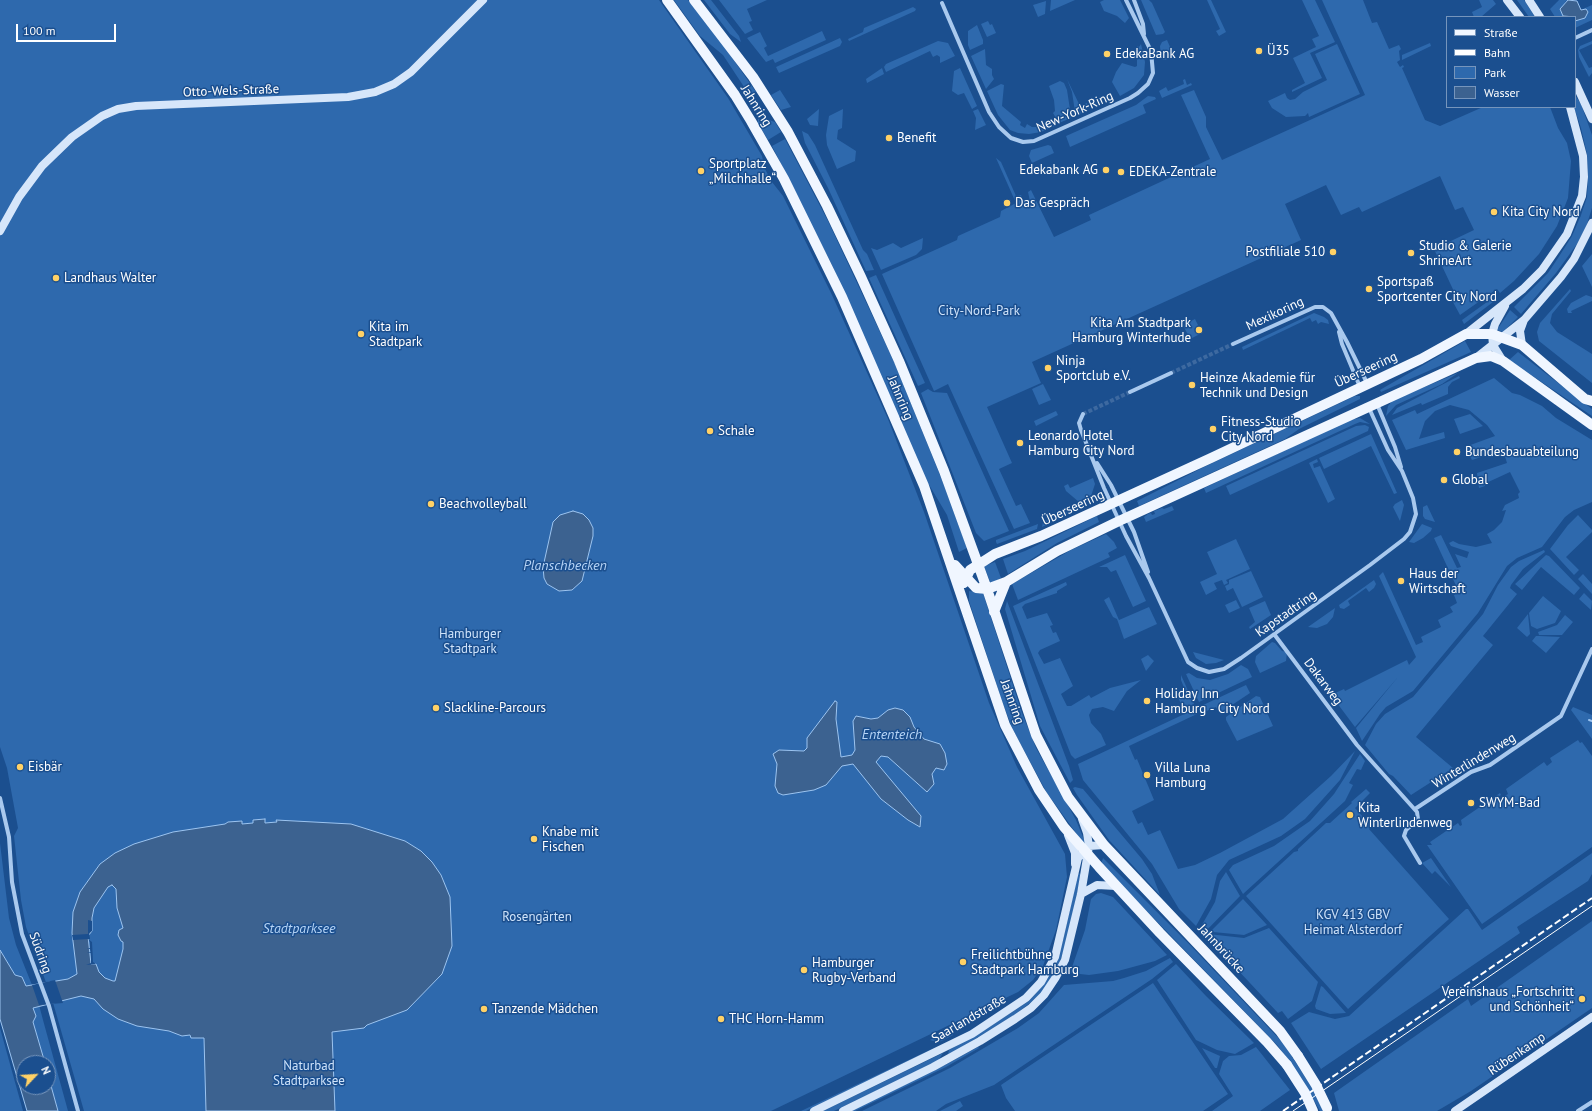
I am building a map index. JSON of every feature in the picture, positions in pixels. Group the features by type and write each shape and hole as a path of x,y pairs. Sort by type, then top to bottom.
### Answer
{"main road":[{"name":"Jahnring","path":"667,0 742,105 795,201 842,297 924,486 951,560 1005,725 1039,790 1064,827"},
{"name":"Jahnring","path":"694,0 762,90 788,132 827,206 899,361 944,471 987,589 1036,735 1055,774 1080,815"},
{"path":"1466,334 1492,334 1522,345 1590,402"},
{"name":"Überseering","path":"965,578 970,570 995,554 1041,536 1115,503 1421,359 1466,334"},
{"path":"951,560 965,578 976,588 987,589 1006,582 1057,551 1123,519 1476,358 1490,356 1503,361 1592,425"},
{"path":"972,549 995,554"},
{"path":"963,597 965,578"},
{"path":"994,612 1006,582"},
{"name":"Jahnbrücke","path":"1080,815 1104,845 1280,1031 1313,1079 1328,1109"},
{"path":"1064,827 1087,850 1116,886 1160,933 1213,986 1287,1065 1305,1093 1313,1111"}],"street":[{"name":"Otto-Wels-Straße","path":"0,231 19,197 42,166 72,137 106,114 118,109 136,106 348,98 376,92 394,84 411,72 483,0"},
{"name":"New-York-Ring","path":"1126,0 1138,27 1144,34"},
{"name":"New-York-Ring","path":"942,5 989,112 999,127 1011,138 1023,142 1034,141 1130,98 1144,89 1151,79 1153,65 1151,51 1144,34 1143,24 1134,0"},
{"path":"1507,0 1519,16"},
{"path":"1528,0 1539,16"},
{"path":"1576,38 1592,30"},
{"path":"1576,84 1592,119"},
{"name":"Überseering","path":"1466,334 1506,304 1542,270 1556,254 1576,215 1582,196 1584,177 1583,156 1570,108"},
{"path":"1476,358 1524,320 1574,259 1592,222"},
{"path":"1503,361 1493,345 1492,334 1495,324 1506,304"},
{"name":"Mexikoring","path":"1233,344 1317,306 1328,311 1348,342 1364,386"},
{"path":"1522,345 1520,331 1524,320"},
{"name":"Mexikoring","path":"1339,330 1342,344 1364,386"},
{"path":"1130,392 1171,373"},
{"name":"Kapstadtring","path":"1372,405 1388,450 1402,471"},
{"name":"Kapstadtring","path":"1123,519 1188,662 1197,668 1210,672 1224,669 1330,594 1407,536 1413,526 1416,514 1413,498 1402,471 1395,447 1372,405"},
{"path":"1083,414 1079,423 1093,458 1123,519"},
{"path":"1093,458 1111,485 1115,503 1123,519"},
{"name":"Kapstadtring","path":"1123,519 1145,560 1149,578"},
{"name":"Dakarweg","path":"1274,634 1355,742 1414,809"},
{"name":"Winterlindenweg","path":"1414,809 1471,772 1493,764 1559,718 1592,649"},
{"name":"Südring","path":"0,798 9,838 12,882 22,934 49,1006 78,1111"},
{"path":"1414,809 1418,817 1406,830 1404,836 1420,863"},
{"name":"Saarlandstraße","path":"843,1111 944,1062 1031,1008 1050,988 1065,960 1081,894 1087,850 1087,834 1080,815"},
{"path":"1064,827 1075,853 1075,868"},
{"path":"1087,850 1104,845"},
{"name":"Saarlandstraße","path":"814,1111 972,1034 1026,998 1041,982 1055,957 1075,868 1078,858 1087,850"},
{"path":"1081,894 1097,885 1116,886"},
{"name":"Rübenkamp","path":"1455,1111 1592,1017"},
{"path":"1578,1111 1592,1102"}],"green space":[{"name":"Hamburger Stadtpark","path":"0,0 659,0 728,98 762,156 765,169 772,182 783,196 832,295 888,419 924,512 989,703 1017,767 1065,854 1067,877 1056,930 1043,966 1033,980 1018,992 771,1111 84,1111 52,999 26,927 21,900 14,836 18,828 7,768 0,747"},
{"path":"674,0 688,0 721,42 756,92 752,99 723,55 700,36"},
{"path":"704,0 711,0 739,36 741,42 730,34"},
{"path":"719,0 767,0 747,9 752,21 749,22 753,30 745,34"},
{"path":"1051,0 1075,0 1050,11"},
{"path":"1104,0 1120,0 1129,18 1125,23 1117,16 1104,11 1100,2"},
{"path":"1141,0 1149,0 1152,3 1165,32 1163,34 1156,35"},
{"path":"1207,0 1211,0 1226,32 1219,36 1216,31 1220,29"},
{"path":"1302,0 1315,0 1335,42 1310,53 1322,78 1292,92 1292,90 1305,83 1293,58 1316,47 1312,39 1319,36"},
{"name":"City-Nord-Park","path":"1322,0 1363,0 1372,23 1377,22 1389,49 1399,45 1401,49 1399,51 1400,60 1397,62 1400,67 1403,65 1404,67 1402,68 1425,120 1440,126 1481,108 1550,108 1558,128 1567,143 1571,161 1568,198 1557,226 1539,254 1514,281 1500,293 1497,289 1460,315 1453,302 1458,300 1434,249 1474,230 1463,207 1455,210 1440,176 1362,212 1359,207 1341,215 1326,185 1285,204 1301,240 1032,362 1041,383 987,407 1012,463 999,469 1016,506 1021,504 1030,523 1014,529 948,384 934,391 882,274 957,240 958,236 1000,217 1001,211 1016,203 996,158 1001,162 1016,196 1021,195 1027,208 1031,206 1028,192 1031,190 1054,237 1091,220 1089,215 1210,159 1181,95 1194,90 1206,117 1206,127 1222,160 1365,95"},
{"path":"1479,0 1493,0 1496,4 1482,16 1474,16 1472,12 1482,7"},
{"path":"1517,0 1524,0 1534,16 1528,16"},
{"path":"1559,0 1568,0 1565,2 1564,16 1554,16 1550,9"},
{"path":"1046,1 1045,14 1038,17 1033,5"},
{"path":"1592,5 1592,20 1576,28 1576,21 1585,18 1586,10 1583,9"},
{"path":"913,7 916,9 915,11 849,41 848,39 863,32 864,28"},
{"path":"988,21 990,25 992,24 996,33 987,37 981,24"},
{"path":"977,25 983,40 983,44 970,50 968,45 968,31"},
{"path":"822,31 826,40 775,63 773,59 766,62 747,38 760,32 767,46 764,48 768,56"},
{"path":"840,38 842,42 840,46 779,73 776,67"},
{"path":"1167,40 1174,56 1165,60 1161,59 1160,46 1162,42"},
{"path":"938,41 948,43 955,56 940,63 940,57 937,55 933,57 930,51 886,72 884,67 886,64"},
{"path":"1592,41 1592,44 1579,50 1589,68 1592,67 1592,73 1589,77 1579,57 1578,50 1580,46"},
{"path":"1430,43 1431,46 1402,60 1402,55"},
{"path":"1141,44 1145,62 1144,75 1134,88 1120,96 1112,82 1116,72 1122,63 1135,67 1137,66 1137,46 1139,47"},
{"path":"1337,44 1360,94 1309,117 1308,113 1305,116 1286,117 1272,108 1268,101 1285,93 1287,98 1290,100 1295,99 1303,92 1327,80 1315,54"},
{"path":"985,49 986,65 992,69 994,79 986,89 971,56"},
{"path":"882,68 884,74 867,83 866,79"},
{"path":"960,68 977,106 972,109 964,93 958,95 952,91 954,71"},
{"path":"1067,79 1080,106 1087,103 1087,111 1079,115 1075,112 1072,92"},
{"path":"1185,79 1187,85 1191,83 1192,85 1162,98 1159,91 1166,87 1168,91 1184,84 1183,80"},
{"path":"1060,81 1064,83 1067,90 1071,118 1059,123 1053,113 1055,111 1054,100 1049,86"},
{"path":"1001,84 1004,85 1002,106 1021,122 1020,125 1025,128 1027,124 1032,127 1037,127 1048,121 1053,121 1055,126 1041,132 1029,134 1018,133 1010,130 998,115 987,91"},
{"path":"780,90 791,107 781,110 771,95"},
{"path":"1148,96 1155,97 1156,99 1143,105 1146,113 1070,147 1066,136 1136,105"},
{"path":"1576,96 1581,104 1592,135 1592,208 1586,227 1577,244 1556,273 1521,314 1514,307 1548,273 1558,258 1572,236 1587,197 1587,154 1574,108 1576,108"},
{"path":"819,109 818,126 810,125 807,119"},
{"path":"843,109 842,128 838,130 837,139 856,151 855,161 837,169 827,145 826,135 829,116"},
{"path":"978,109 986,125 975,130 976,118 973,111"},
{"path":"760,117 775,122 781,132 768,140 758,123 758,118"},
{"path":"802,131 808,134 815,145 863,250 867,254 874,270 866,271 828,188 805,143"},
{"path":"785,139 828,221 895,364 942,480 967,548 959,552 947,515 925,478 832,265 772,146"},
{"path":"1048,145 1051,146 1054,153 1032,163 1029,156 1031,150"},
{"path":"923,238 922,249 916,255 881,270 871,248 877,250 893,243 901,248"},
{"path":"1592,254 1592,287 1582,266"},
{"path":"876,275 925,383 918,386 869,278"},
{"path":"1570,289 1571,291 1552,314 1550,323 1557,332 1592,354 1592,383 1539,341 1537,332 1540,323"},
{"path":"1586,295 1592,297 1592,301 1571,311 1572,313 1568,313 1567,309 1571,303"},
{"path":"1494,297 1497,299 1464,324 1462,320"},
{"path":"1510,310 1518,317 1503,332 1497,330"},
{"path":"1314,313 1324,317 1328,320 1329,324 1321,322 1318,324 1316,320 1312,322 1310,318 1243,350 1242,347"},
{"path":"1195,319 1202,333 1190,339 1183,325"},
{"path":"1465,341 1471,352 1381,392 1380,390"},
{"path":"1518,352 1592,409 1592,416 1509,360"},
{"path":"1458,373 1442,384 1396,405 1386,416 1388,406 1393,400"},
{"path":"1459,376 1460,378 1452,382 1448,387 1448,394 1392,415 1397,408"},
{"path":"1494,378 1512,393 1520,395 1542,406 1556,418 1592,440 1592,502 1574,510 1565,517 1542,547 1517,558 1507,566 1478,613 1413,691 1386,707 1362,741 1356,728 1398,677 1355,727 1331,695 1344,689 1345,691 1407,660 1409,665 1416,657 1379,576 1383,572 1416,645 1423,642 1421,637 1441,627 1438,620 1453,612 1450,607 1457,603 1454,595 1459,592 1434,538 1441,535 1457,568 1461,567 1455,554 1467,558 1469,552 1451,546 1449,543 1453,541 1459,544 1476,547 1492,543 1487,534 1494,530 1502,522 1506,510 1502,511 1505,505 1519,498 1518,494 1520,492 1510,472 1484,484 1485,486 1479,488 1477,473 1507,463 1503,450 1472,460 1465,447 1495,436 1487,425 1469,410 1450,405 1435,411 1425,421 1419,439 1444,432 1445,438 1406,450 1392,420 1415,410 1417,414"},
{"path":"1043,384 1051,400 1039,405 1032,389"},
{"path":"928,389 933,392 947,393 1009,531 984,541 976,533 921,393"},
{"path":"1355,396 1360,396 1360,399 1299,429 1285,439 1139,506 1137,501 1204,467"},
{"path":"1056,411 1058,415 1036,426 1034,421"},
{"path":"1470,414 1483,426 1460,434 1454,419"},
{"path":"1360,418 1370,424 1360,422 1355,424 1206,493 1204,488 1350,420"},
{"path":"1365,425 1369,427 1368,431 1230,495 1226,486 1356,426"},
{"path":"1371,434 1397,493 1394,494 1371,446 1324,469 1319,458"},
{"path":"1317,459 1318,462 1313,464 1314,468 1320,466 1335,499 1328,503 1309,463"},
{"path":"1093,478 1095,484 1091,496 1079,502 1066,491 1064,486 1068,484 1070,488"},
{"path":"1402,500 1404,505 1400,521 1393,507"},
{"path":"1427,505 1435,522 1425,519 1423,516 1423,507"},
{"path":"1172,506 1174,510 1146,522 1144,517 1148,514 1155,514 1154,511"},
{"path":"1075,508 1078,510 1042,527 1043,522"},
{"path":"1578,515 1592,530 1592,532 1566,557 1579,570 1574,575 1550,549 1568,525"},
{"path":"1097,516 1099,522 1057,543 1008,574 1003,559 1025,551"},
{"path":"1038,524 1037,529 997,544 996,542 996,540"},
{"path":"1422,524 1432,528 1431,531 1414,543 1409,542"},
{"path":"1106,534 1114,542 1117,548 1108,553 1110,557 1018,600 1012,584 1071,550"},
{"path":"1236,539 1250,569 1226,580 1228,583 1224,585 1222,580 1214,583 1217,589 1206,595 1200,582 1217,574 1207,552"},
{"path":"1544,550 1545,552 1523,569 1511,585 1510,588 1517,594 1483,636 1493,645 1416,737 1453,768 1411,795 1393,776 1389,774 1365,745 1376,724 1385,714 1413,697 1483,614 1498,585 1511,567 1519,561"},
{"path":"1125,555 1146,601 1133,607 1116,570 1111,572 1107,567 1099,567"},
{"path":"1546,555 1549,556 1580,588 1574,595 1541,567 1522,590 1515,584"},
{"path":"995,562 1001,578 991,584 984,566"},
{"path":"1251,571 1263,597 1242,607 1233,588 1227,591 1225,586 1229,584 1229,580"},
{"path":"1583,574 1592,584 1592,594 1578,579"},
{"path":"1374,580 1376,584 1374,588 1369,592 1366,588 1348,601 1350,605 1344,609 1340,608 1339,605"},
{"path":"1066,582 1067,585 1057,591 1057,593 1025,604 1022,607 1027,619 1047,613 1053,625 1050,626 1053,633 1056,632 1060,641 1040,650 1038,653 1044,664 1060,658 1073,686 1061,694 1067,706 1071,706 1089,695 1091,698 1110,688 1141,680 1127,691 1114,711 1103,707 1092,709 1089,715 1091,723 1101,734 1106,745 1075,759 1071,755 1013,606"},
{"path":"969,591 983,593 1022,713 1036,748 1076,820 1085,842 1084,844 1047,793 1013,730 969,601"},
{"path":"1584,593 1592,601 1591,610 1579,599"},
{"path":"1543,596 1561,611 1555,623 1537,629 1531,626 1529,613"},
{"path":"1109,597 1119,620 1149,607 1157,624 1124,639 1117,619 1113,617 1104,600"},
{"path":"1236,600 1240,608 1229,613 1225,605"},
{"path":"1007,601 1069,766 1073,780 1070,783 1040,726 1005,609"},
{"path":"1265,601 1271,615 1250,629 1249,627 1255,622 1249,608"},
{"path":"1335,608 1333,617 1327,624 1317,628 1308,627"},
{"path":"1528,614 1530,634 1527,637 1517,628"},
{"path":"1565,615 1573,622 1562,635 1539,635 1538,632 1557,625"},
{"path":"1536,636 1560,637 1546,653 1532,641"},
{"path":"1272,642 1275,643 1282,651 1287,652 1286,661 1260,673 1255,662 1256,656"},
{"path":"1193,652 1224,660 1206,664 1196,658"},
{"path":"1148,655 1154,661 1146,671 1141,659"},
{"path":"1241,665 1248,669 1252,677 1199,702 1186,674 1189,673 1197,678 1210,680 1228,674"},
{"path":"1181,675 1194,704 1183,709 1178,697 1178,694 1185,690 1181,680"},
{"path":"1246,685 1250,693 1232,705 1219,713 1216,707 1204,712 1201,706"},
{"path":"1256,696 1260,697 1273,726 1237,741 1226,720 1226,717"},
{"path":"1573,707 1592,715 1592,739 1571,710"},
{"path":"1195,709 1197,714 1129,746 1135,760 1137,759 1154,800 1132,811 1138,824 1142,822 1148,835 1160,830 1178,869 1195,865 1283,819 1331,776 1355,751 1340,780 1305,819 1281,836 1229,860 1217,875 1211,899 1196,926 1179,909 1152,864 1083,780 1078,764"},
{"path":"1578,740 1580,743 1582,742 1592,756 1592,847 1482,924 1427,845 1432,845 1430,842 1458,823 1460,826 1462,825 1461,820 1500,793 1501,795 1493,800 1495,802 1508,794 1506,789 1544,762 1547,766 1552,762 1550,758"},
{"path":"1360,754 1365,761 1361,770 1357,769 1349,783 1353,785 1345,801 1243,894 1229,870 1233,865 1274,846 1310,821 1334,794"},
{"path":"1073,788 1083,789 1142,859 1152,874 1160,895 1109,840 1077,795"},
{"name":"KGV 413 GBV Heimat Alsterdorf","path":"1366,789 1370,793 1355,808 1372,827 1369,829 1449,919 1348,1009 1246,896 1294,852 1298,851 1298,849 1326,823 1330,823"},
{"path":"0,843 9,918 16,945 32,985 26,986 22,977 15,975 0,950"},
{"path":"1592,853 1592,874 1588,881 1517,927 1520,933 1321,1069 1291,1023 1309,1012 1335,1019 1349,1016 1466,909 1468,909 1482,930"},
{"path":"1103,858 1191,946 1284,1044 1314,1091 1323,1111 1320,1111 1302,1079 1278,1046 1101,864"},
{"path":"1431,858 1451,887 1435,871 1432,874 1422,863"},
{"path":"1226,872 1240,896 1203,934 1199,930 1215,902 1220,881"},
{"path":"1078,873 1081,874 1067,941 1058,967 1055,966 1063,940"},
{"path":"1101,893 1113,897 1167,955 1155,961 1118,971 1089,975 1071,973 1085,930 1091,899 1096,894"},
{"path":"1243,899 1267,925 1244,935 1213,932 1212,930"},
{"path":"1592,921 1592,1008 1471,1091 1437,1111 1339,1111 1334,1093 1468,999 1471,1006"},
{"path":"1269,928 1318,982 1312,1001 1288,1019 1282,1011 1278,1013 1206,936 1208,934 1244,938"},
{"path":"1170,958 1173,962 1152,979 994,1085 946,1104 936,1111 862,1111 950,1068 1018,1028 1039,1013 1064,985 1113,981 1146,971"},
{"path":"1176,964 1254,1043 1235,1054 1217,1050 1196,1040 1157,980"},
{"path":"1052,972 1055,973 1042,992 1030,1003 1017,1013 956,1051 948,1054 949,1050 988,1028 1029,1001"},
{"path":"1153,983 1228,1094 1203,1111 1015,1111 1006,1098 1001,1085"},
{"path":"1321,986 1346,1013 1330,1014 1316,1009 1315,1006"},
{"path":"39,1005 53,1055 43,1055 33,1022 33,1007"},
{"path":"0,1028 16,1086 16,1095 19,1095 23,1111 0,1111"},
{"path":"950,1030 953,1035 942,1041 937,1042 930,1040"},
{"path":"938,1046 806,1111 801,1111"},
{"path":"978,1047 979,1048 946,1067 855,1111 851,1111 945,1065"},
{"path":"1256,1047 1290,1090 1260,1111 1212,1111 1233,1096 1219,1074 1223,1061 1229,1056 1241,1055"},
{"path":"1202,1048 1220,1056 1217,1068 1215,1068"},
{"path":"943,1053 938,1061 834,1111 823,1111"},
{"path":"56,1067 68,1111 58,1111 54,1095 56,1095"},
{"path":"960,1101 963,1106 956,1111 940,1111"}],"water":[{"path":"1568,0 1577,1 1581,10 1586,9 1588,12 1585,18 1576,21 1576,16 1563,16 1560,9"},
{"name":"Planschbecken","path":"573,511 583,514 589,520 593,528 593,536 582,581 572,590 559,591 547,584 544,578 543,567 553,522 560,515"},
{"name":"Ententeich","path":"835,701 837,702 836,719 841,757 852,755 855,750 853,721 856,716 871,719 878,718 888,710 895,708 903,710 910,717 914,727 924,739 940,744 945,753 947,764 944,770 936,768 932,774 934,784 927,792 888,757 881,756 876,762 921,816 920,827 908,820 881,799 853,764 842,766 826,785 814,790 783,795 778,793 775,786 777,764 773,754 779,750 804,751 807,748 807,738"},
{"name":"Stadtparksee","path":"265,819 265,823 277,822 276,820 351,824 405,841 421,851 432,862 441,875 450,897 452,946 442,974 407,1010 367,1025 364,1028 332,1032 335,1111 206,1111 204,1038 191,1038 190,1035 182,1036 169,1031 137,1026 118,1019 103,1009 94,999 81,996 33,1008 36,1016 33,1022 43,1055 16,1055 16,1074 0,1019 0,950 15,975 22,977 26,986 68,979 77,974 72,933 73,912 80,892 100,864 115,853 134,844 173,832 225,824 228,822 242,821 242,824 253,823 253,820","holes":["112,885 116,889 117,908 123,928 119,930 118,935 123,942 123,949 115,981 113,981 105,978 99,972 96,964 91,964 88,936 92,931 94,908 108,887"]},
{"name":"Stadtparksee","path":"22,1095 54,1095 58,1111 27,1111"}],"pier":[{"path":"88,920 92,921 92,931 89,933 90,939 73,940 72,935 88,934"},
{"path":"88,939 92,942 93,962 96,964 86,965 91,963 91,953 87,953 91,952 90,949 87,948 90,948 90,942"},
{"path":"55,980 63,1003 39,1005 32,985"}],"tunnel":[{"path":"1171,373 1233,344"},
{"path":"1083,414 1130,392"}],"tram line":[{"path":"1293,1111 1592,906"}],"railway":[{"path":"1283,1111 1592,898"}],"place":[{"name":"Ü35","path":"1259,51"},
{"name":"EdekaBank AG","path":"1107,54"},
{"name":"Benefit","path":"889,138"},
{"name":"Edekabank AG","path":"1106,170"},
{"name":"Sportplatz „Milchhalle“","path":"701,171"},
{"name":"EDEKA-Zentrale","path":"1121,172"},
{"name":"Das Gespräch","path":"1007,203"},
{"name":"Kita City Nord","path":"1494,212"},
{"name":"Postfiliale 510","path":"1333,252"},
{"name":"Studio & Galerie ShrineArt","path":"1411,253"},
{"name":"Landhaus Walter","path":"56,278"},
{"name":"Sportspaß Sportcenter City Nord","path":"1369,289"},
{"name":"Kita Am Stadtpark Hamburg Winterhude","path":"1199,330"},
{"name":"Kita im Stadtpark","path":"361,334"},
{"name":"Ninja Sportclub e.V.","path":"1048,368"},
{"name":"Heinze Akademie für Technik und Design","path":"1192,385"},
{"name":"Fitness-Studio City Nord","path":"1213,429"},
{"name":"Schale","path":"710,431"},
{"name":"Leonardo Hotel Hamburg City Nord","path":"1020,443"},
{"name":"Bundesbauabteilung","path":"1457,452"},
{"name":"Global","path":"1444,480"},
{"name":"Beachvolleyball","path":"431,504"},
{"name":"Haus der Wirtschaft","path":"1401,581"},
{"name":"Holiday Inn Hamburg - City Nord","path":"1147,701"},
{"name":"Slackline-Parcours","path":"436,708"},
{"name":"Eisbär","path":"20,767"},
{"name":"Villa Luna Hamburg","path":"1147,775"},
{"name":"SWYM-Bad","path":"1471,803"},
{"name":"Kita Winterlindenweg","path":"1350,815"},
{"name":"Knabe mit Fischen","path":"534,839"},
{"name":"Freilichtbühne Stadtpark Hamburg","path":"963,962"},
{"name":"Hamburger Rugby-Verband","path":"804,970"},
{"name":"Vereinshaus „Fortschritt und Schönheit“","path":"1582,999"},
{"name":"Tanzende Mädchen","path":"484,1009"},
{"name":"THC Horn-Hamm","path":"721,1019"}],"park label":[{"name":"Rosengärten","path":"537,917"},
{"name":"Naturbad Stadtparksee","path":"309,1074"}]}
